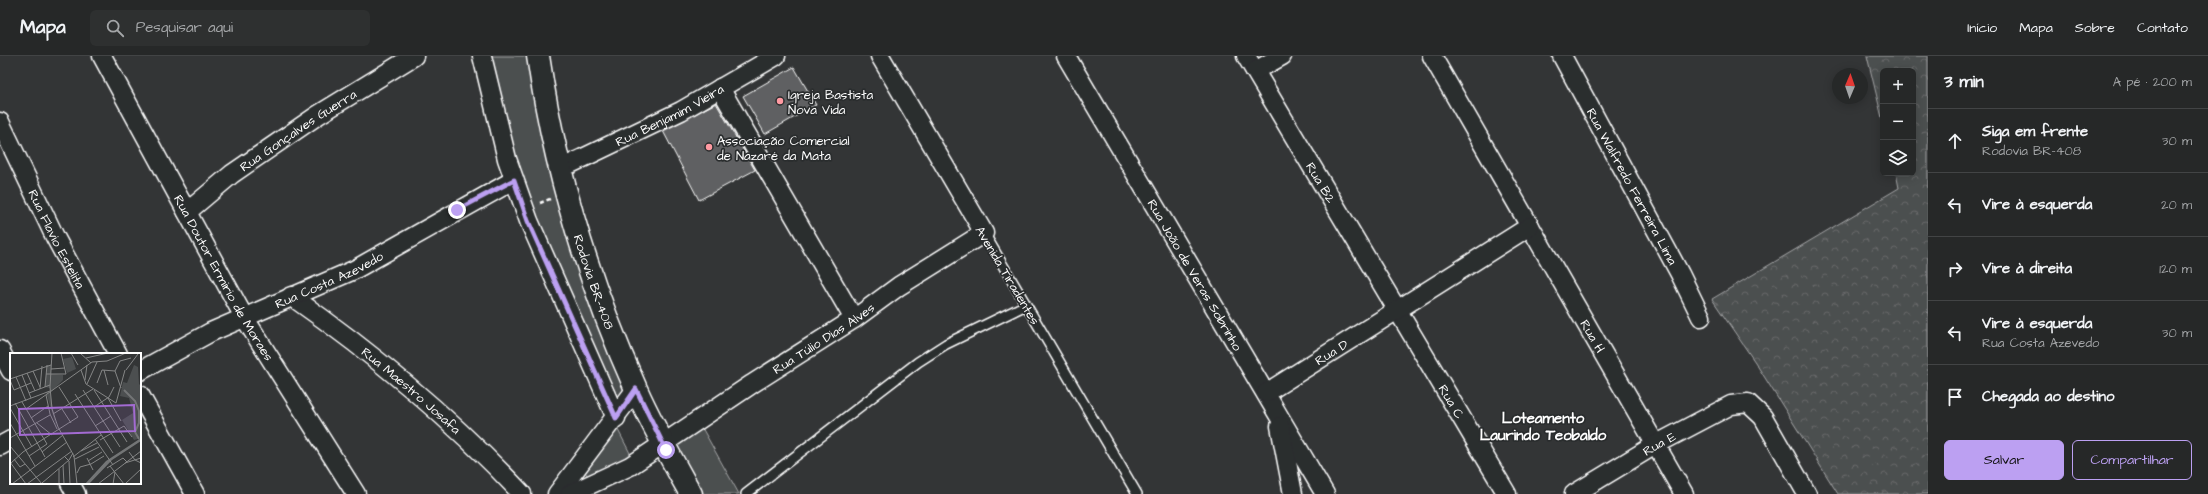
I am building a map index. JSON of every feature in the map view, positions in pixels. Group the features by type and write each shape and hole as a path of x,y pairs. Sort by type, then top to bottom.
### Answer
{"main road":[{"name":"Rodovia BR-408","path":"538,56 560,168 585,256 636,389 663,444 691,494"}],"street":[{"name":"Rua Gonçalves Guerra","path":"187,212 251,161 318,115 414,56"},
{"path":"482,56 505,152 534,235 616,418"},
{"name":"Rua Benjamim Vieira","path":"560,168 681,111 776,56"},
{"name":"Avenida Tiradentes","path":"880,56 984,233"},
{"name":"Rua João de Veras Sobrinho","path":"1066,56 1325,494"},
{"path":"1251,64 1282,56"},
{"path":"1432,56 1530,226"},
{"name":"Rua Walfredo Ferreira Lima","path":"1562,56 1680,274 1701,317"},
{"name":"Rua Doutor Ermirio de Moraes","path":"106,57 244,317 356,494"},
{"name":"Rua B2","path":"1251,64 1397,309"},
{"path":"720,88 854,319"},
{"name":"Rua Flavio Estelita","path":"0,122 55,237 117,353"},
{"name":"Rua Costa Azevedo","path":"141,370 210,332 354,270 514,180"},
{"name":"Rua D","path":"1266,393 1530,226"},
{"name":"Rua H","path":"1530,226 1655,445"},
{"name":"Rua Túlio Dias Alves","path":"663,444 854,319 899,286 984,233"},
{"name":"Rua Maestro Josafa","path":"291,296 346,334 398,377 456,429 522,494"},
{"name":"Rua C","path":"1397,309 1507,494"},
{"path":"0,350 10,369"},
{"path":"557,494 616,418 636,389"},
{"path":"141,397 195,494"},
{"name":"Rua E","path":"1574,494 1655,445 1731,405 1748,403 1763,417 1807,494"},
{"path":"1278,414 1293,494"},
{"path":"0,446 10,441"},
{"path":"570,494 630,466 663,444"},
{"path":"1655,445 1684,494"},
{"path":"71,484 76,494"}],"lane":[{"name":"Avenida Tiradentes","path":"984,233 1137,494"},
{"path":"746,494 918,362 946,344 1026,305"}],"green space":[{"path":"482,56 540,56 560,168 636,389 616,418 564,304"},
{"path":"1867,56 1928,56 1928,494 1838,494 1755,362 1712,299 1899,188 1897,176 1916,176 1916,68 1880,68 1880,110"},
{"path":"701,426 739,494 692,494 666,450"},
{"path":"618,430 632,457 590,480 585,472 611,436"}],"building":[{"name":"Igreja Bastista Nova Vida","path":"794,67 816,105 765,134 743,96"},
{"name":"Associação Comercial de Nazaré da Mata","path":"716,103 755,170 699,200 663,131"}],"place":[{"name":"Igreja Bastista Nova Vida","path":"780,101"},
{"name":"Associação Comercial de Nazaré da Mata","path":"709,147"}],"district":[{"name":"Loteamento Laurindo Teobaldo","path":"1543,426"}],"route":[{"path":"457,210 514,180 528,221 616,418 636,389 666,450"}]}
